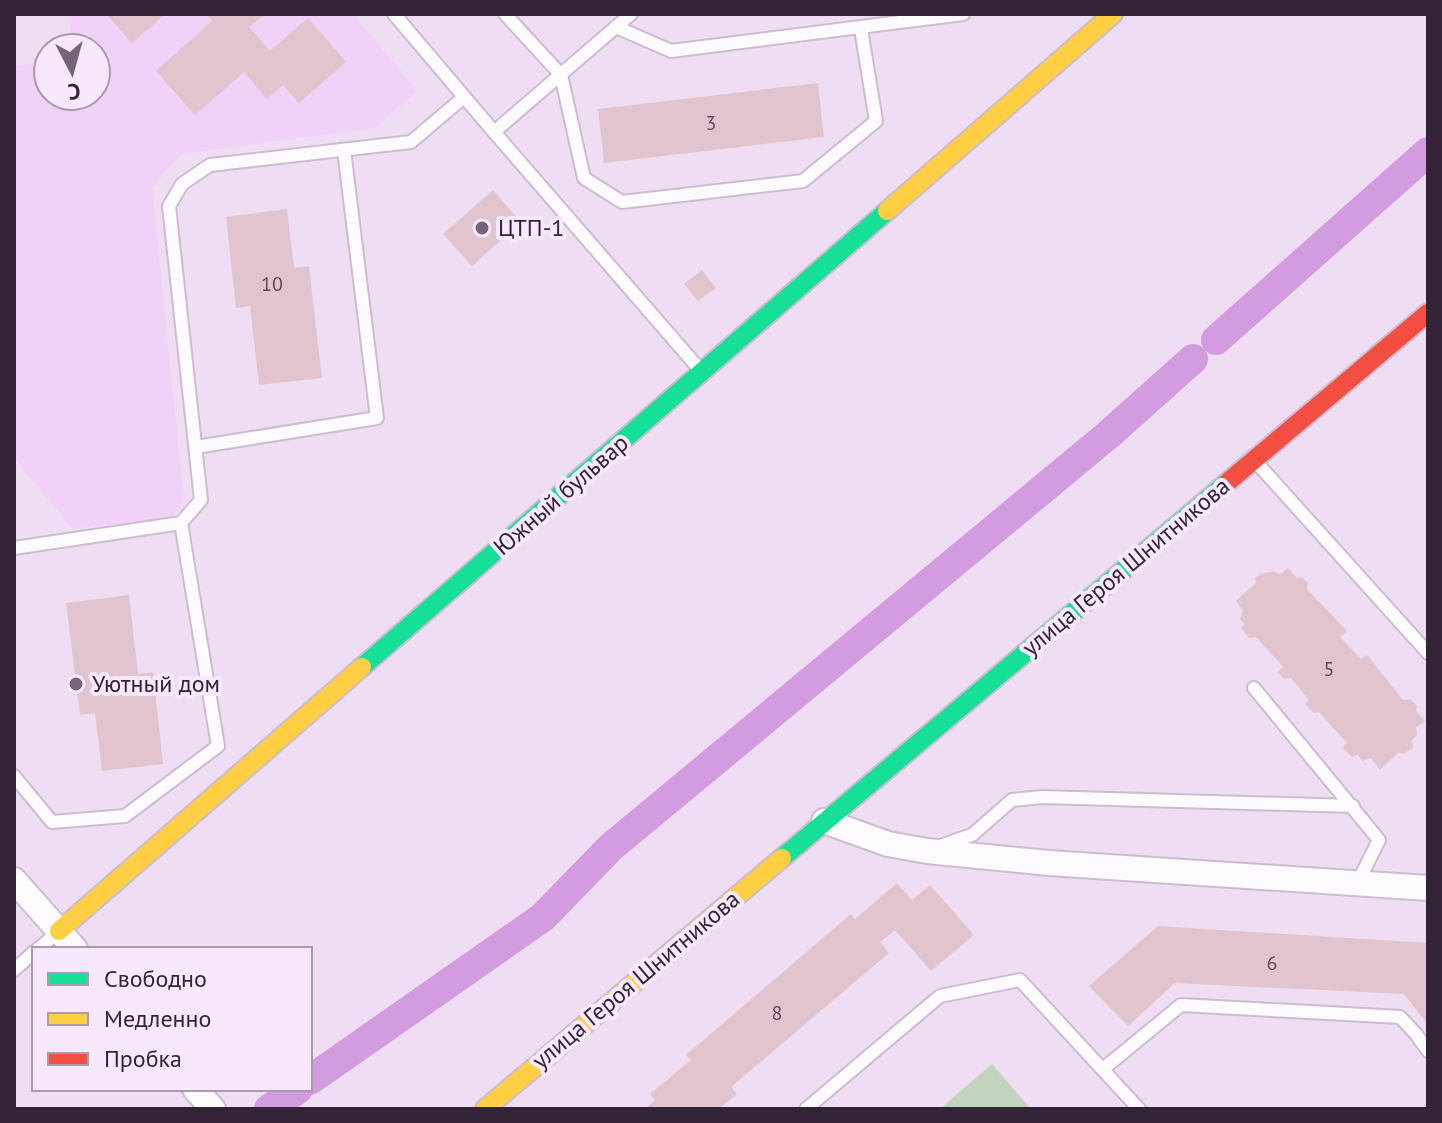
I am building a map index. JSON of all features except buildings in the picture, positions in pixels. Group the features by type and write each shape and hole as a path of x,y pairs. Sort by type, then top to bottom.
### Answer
{"street":[{"name":"Южный бульвар","path":"67,940 702,372 1113,14"},
{"name":"улица Героя Шнитникова","path":"485,1109 1428,313"},
{"path":"824,821 888,844 927,851 1049,863 1428,888"},
{"path":"14,880 67,940"},
{"path":"197,1091 213,1109"}],"lane":[{"path":"394,14 702,372"},
{"path":"505,14 561,75 584,178 622,202 803,181 876,121 861,29"},
{"path":"494,132 631,14"},
{"path":"616,27 671,51 963,14"},
{"path":"14,548 181,523 201,500 169,206 182,184 210,165 411,142 464,97"},
{"path":"196,447 377,418 344,150"},
{"path":"1254,459 1428,653"},
{"path":"14,776 52,822 125,816 218,746 181,523"},
{"path":"1254,688 1379,840 1357,884"},
{"path":"927,851 972,835 1012,800 1042,797 1353,806"},
{"path":"47,947 67,940"},
{"path":"14,970 32,954"},
{"path":"806,1109 940,996 1020,980 1139,1109"},
{"path":"1103,1069 1181,1005 1400,1017 1428,1051"}],"shaded area":[{"path":"68,14 353,14 418,91 374,128 182,154 152,187 184,501 172,517 73,529 14,458 14,66 32,63 32,112 112,112 112,32 71,32"}],"green space":[{"path":"992,1064 1031,1109 940,1109"}],"waterway":[{"path":"1216,340 1428,152"},
{"path":"312,1079 543,917 611,847 1108,435 1193,359"},
{"path":"269,1109 295,1091"}],"traffic: fast":[{"path":"362,667 887,211"},
{"path":"782,858 1229,481"}],"traffic: slow":[{"path":"887,211 1113,14"},
{"path":"59,931 362,667"},
{"path":"485,1109 782,858"}],"traffic: jam":[{"path":"1229,481 1428,313"}],"place":[{"name":"ЦТП-1","path":"482,228"},
{"name":"Уютный дом","path":"76,684"}]}
